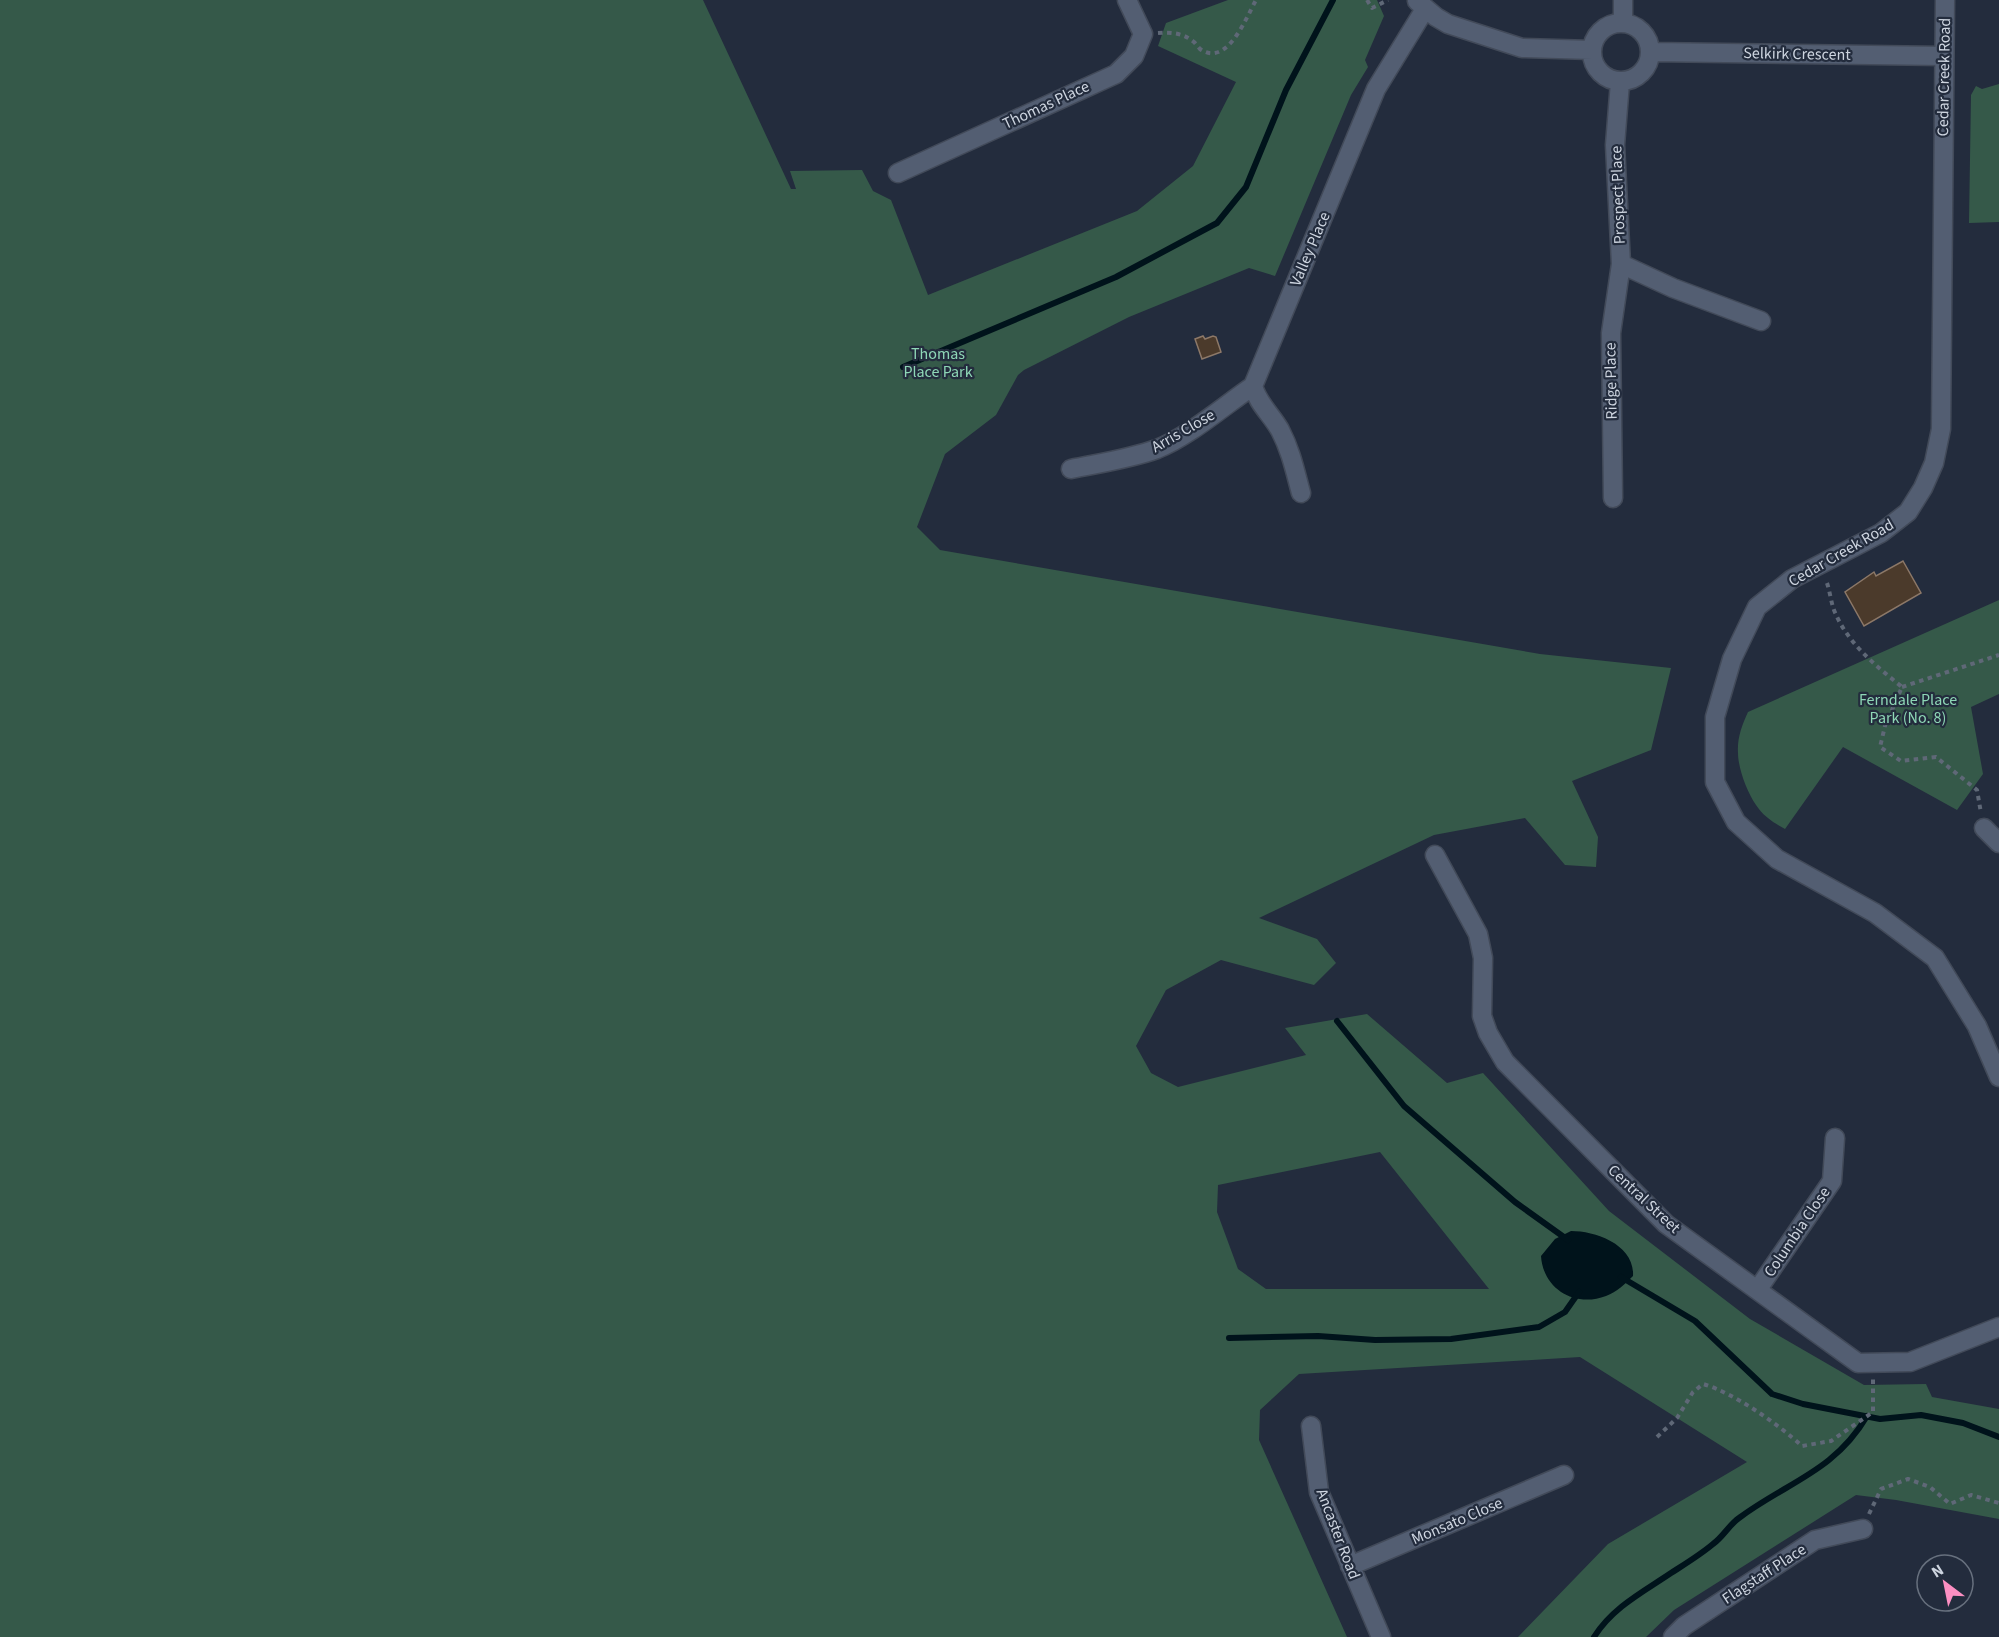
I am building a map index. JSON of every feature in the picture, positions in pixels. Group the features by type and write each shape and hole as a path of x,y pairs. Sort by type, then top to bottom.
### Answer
{"street":[{"path":"1127,0 1143,34"},
{"path":"1623,0 1623,23"},
{"name":"Cedar Creek Road","path":"1945,0 1941,429 1934,463 1923,488 1908,512 1881,533 1792,579 1757,607 1732,659 1714,717 1715,782 1736,822 1777,859 1875,912 1935,958 1977,1026 1999,1077"},
{"path":"1420,4 1448,24 1522,48 1592,50"},
{"name":"Valley Place","path":"1253,386 1376,89 1420,4"},
{"path":"1623,23 1643,32 1649,41 1651,52 1642,74 1632,80 1620,82 1609,79 1600,72 1594,62 1592,50 1599,34 1605,28 1623,23"},
{"name":"Thomas Place","path":"898,173 1116,74 1134,56 1143,34"},
{"name":"Selkirk Crescent","path":"1651,52 1943,56"},
{"name":"Prospect Place","path":"1620,82 1615,145 1621,264 1673,288 1761,321"},
{"name":"Ridge Place","path":"1613,498 1611,333 1621,264"},
{"path":"1253,386 1256,398 1279,427 1291,454 1301,494"},
{"name":"Arris Close","path":"1071,469 1128,458 1158,448 1183,435 1253,386"},
{"path":"1984,828 1999,843"},
{"name":"Central Street","path":"1435,855 1478,934 1483,958 1482,1016 1488,1033 1505,1062 1666,1224 1858,1363 1910,1362 1999,1327"},
{"name":"Columbia Close","path":"1758,1289 1832,1180 1835,1138"},
{"name":"Ancaster Road","path":"1311,1426 1319,1492 1382,1637"},
{"name":"Monsato Close","path":"1350,1566 1564,1475"},
{"name":"Flagstaff Place","path":"1673,1637 1684,1626 1815,1540 1863,1529"}],"path":[{"path":"1143,34 1176,32 1185,36 1200,49 1209,53 1220,52 1238,34 1256,0"},
{"path":"1366,0 1372,8 1388,0"},
{"path":"1827,583 1834,610 1844,630 1858,648 1902,687"},
{"path":"1984,828 1977,790 1961,776 1936,757 1901,761 1880,747 1885,726 1902,687 1999,655"},
{"path":"1657,1437 1677,1418 1693,1392 1702,1384 1716,1388 1755,1412 1784,1430 1802,1446 1831,1441 1873,1412 1873,1363"},
{"path":"1863,1529 1881,1489 1908,1479 1930,1487 1950,1504 1971,1495 1999,1503"}],"green space":[{"name":"Thomas Place Park","path":"0,0 703,0 791,189 796,189 790,171 862,170 873,191 891,200 928,295 1137,211 1193,166 1236,82 1158,46 1166,23 1228,0 1377,0 1384,16 1365,60 1368,67 1351,95 1275,276 1249,268 1129,317 1024,370 1018,375 996,415 945,454 917,527 940,550 1540,654 1671,668 1651,750 1572,781 1598,837 1596,867 1565,865 1525,818 1434,835 1259,918 1317,939 1336,963 1314,985 1221,960 1166,990 1136,1046 1151,1073 1178,1087 1306,1055 1285,1028 1367,1014 1447,1083 1483,1073 1609,1211 1750,1319 1864,1385 1926,1384 1932,1397 1999,1409 1999,1519 1856,1495 1674,1610 1646,1637 1518,1637 1608,1544 1747,1462 1580,1357 1299,1374 1260,1410 1259,1440 1347,1637 0,1637","holes":["1380,1152 1489,1289 1266,1289 1238,1269 1217,1212 1218,1185"]},
{"path":"1999,84 1999,222 1969,223 1971,95 1976,86 1982,89"},
{"name":"Ferndale Place Park (No. 8)","path":"1999,600 1999,694 1971,707 1983,774 1957,810 1843,747 1785,829 1762,813 1746,787 1738,759 1739,737 1748,712"}],"water":[{"path":"1571,1231 1602,1237 1621,1248 1632,1265 1633,1276 1614,1292 1594,1299 1572,1297 1563,1293 1548,1278 1541,1256 1555,1239"}],"building":[{"path":"1203,336 1205,339 1216,337 1221,352 1202,359 1195,339"},
{"path":"1903,561 1921,593 1864,626 1845,592 1874,572 1876,576"}],"waterway":[{"path":"903,367 1116,277 1217,223 1246,187 1286,90 1333,0"},
{"path":"1337,1021 1404,1106 1515,1202 1568,1240"},
{"path":"1621,1277 1695,1321 1772,1394 1803,1404 1880,1419 1921,1415 1963,1423 1999,1437"},
{"path":"1229,1338 1318,1336 1375,1340 1451,1339 1539,1327 1565,1312 1579,1292"},
{"path":"1594,1637 1619,1609 1708,1548 1739,1518 1825,1463 1854,1435 1867,1416"}]}
